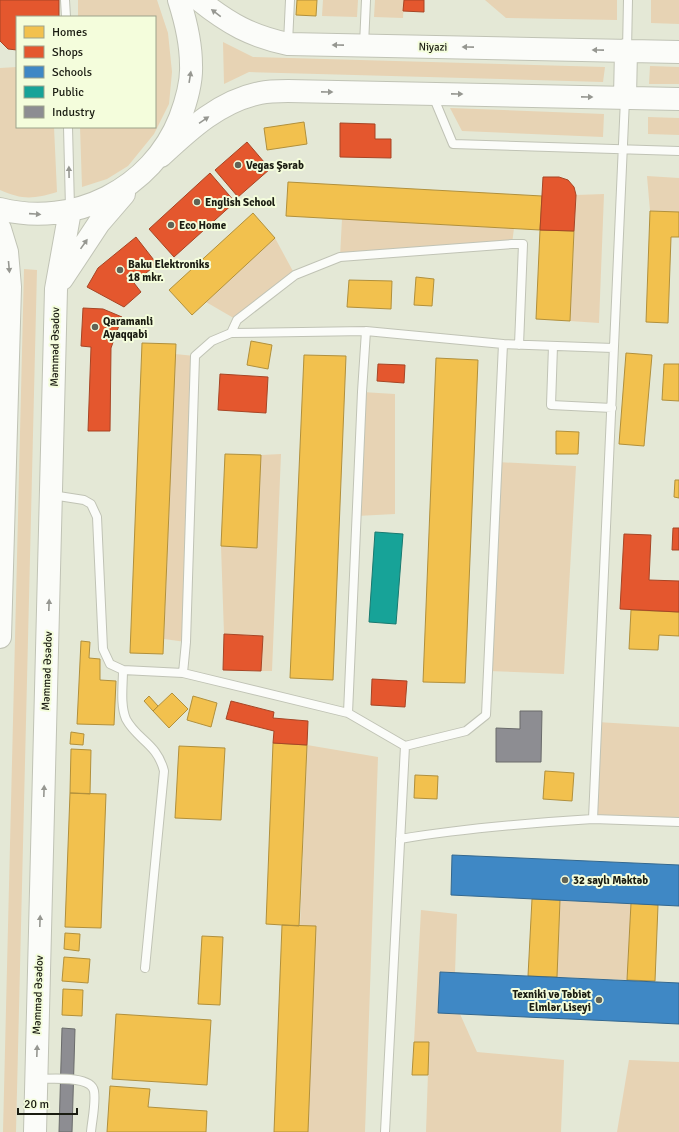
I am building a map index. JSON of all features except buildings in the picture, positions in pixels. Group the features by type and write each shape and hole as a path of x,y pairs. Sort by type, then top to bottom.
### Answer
{"main road":[{"path":"56,289 74,259 99,223 153,163 173,134 186,101 192,66 189,31 179,0"},
{"name":"Niyazi","path":"199,0 231,24 269,40 288,44 679,52"},
{"path":"625,97 626,50"},
{"path":"0,209 42,215 70,211 101,201 129,185 192,128 220,109 242,98 261,92 288,91 679,99"},
{"name":"Məmməd Əsədov","path":"35,1132 56,289 70,211"},
{"path":"0,229 10,268 3,389 0,637"}],"lane":[{"path":"66,0 66,16"},
{"path":"288,44 290,0"},
{"path":"364,46 366,0"},
{"path":"626,50 628,0"},
{"path":"432,94 453,144 679,151"},
{"path":"593,819 612,408 613,348 624,149 625,97"},
{"path":"68,128 70,211"},
{"path":"231,333 237,320 295,275 340,257 523,244 519,345"},
{"path":"183,673 186,634 195,356 212,341 231,333 366,331 503,344 613,348"},
{"path":"348,713 366,331"},
{"path":"52,495 84,500 91,504 97,517 103,649 110,664 123,670 183,673 348,713 405,746 466,731 486,715 503,344"},
{"path":"553,346 551,405 612,408"},
{"path":"123,670 123,706 126,717 129,724 157,751 164,771 145,968"},
{"path":"385,1132 405,746"},
{"path":"400,839 462,829 593,819 679,822"},
{"path":"36,1079 84,1080 90,1084 94,1091 92,1132"}],"shaded area":[{"path":"78,0 157,0 168,33 172,72 169,104 154,134 128,166 107,179 82,187 80,128 156,128 156,16 78,16"},
{"path":"323,0 358,0 357,17 322,16"},
{"path":"375,0 404,0 403,18 374,17"},
{"path":"485,0 617,0 617,20 506,18"},
{"path":"651,0 679,0 679,24 651,23"},
{"path":"223,42 253,57 605,67 603,82 249,72 224,84"},
{"path":"650,66 679,67 679,84 649,84"},
{"path":"16,67 16,128 54,128 57,192 35,197 22,197 0,190 0,68"},
{"path":"450,108 604,114 603,137 462,131"},
{"path":"648,117 679,118 679,135 648,134"},
{"path":"647,176 679,178 679,212 650,211"},
{"path":"604,194 599,323 570,321 576,195"},
{"path":"342,219 514,228 512,244 340,257"},
{"path":"275,238 295,275 237,320 206,302"},
{"path":"24,269 37,270 16,1132 3,1132"},
{"path":"175,354 195,356 186,642 164,639"},
{"path":"362,392 395,394 395,514 357,516"},
{"path":"281,454 272,671 261,671 262,636 224,634 221,546 257,547 261,455"},
{"path":"497,462 576,466 564,674 488,671"},
{"path":"597,722 679,727 679,822 593,819"},
{"path":"307,745 378,757 365,1132 308,1132 300,926"},
{"path":"560,900 631,903 627,980 557,977"},
{"path":"421,910 457,914 455,973 440,972 438,1013 460,1014 477,1052 564,1060 561,1132 426,1132 429,1043 414,1042"},
{"path":"629,1060 679,1062 679,1132 617,1132"}],"place":[{"name":"Vegas Şərab","path":"238,165"},
{"name":"English School","path":"197,202"},
{"name":"Eco Home","path":"171,225"},
{"name":"Baku Elektroniks 18 mkr.","path":"120,270"},
{"name":"Qaramanli Ayaqqabi","path":"95,327"},
{"name":"32 saylı Məktəb","path":"565,880"},
{"name":"Texniki və Təbiət Elmlər Liseyi","path":"599,1000"}]}
